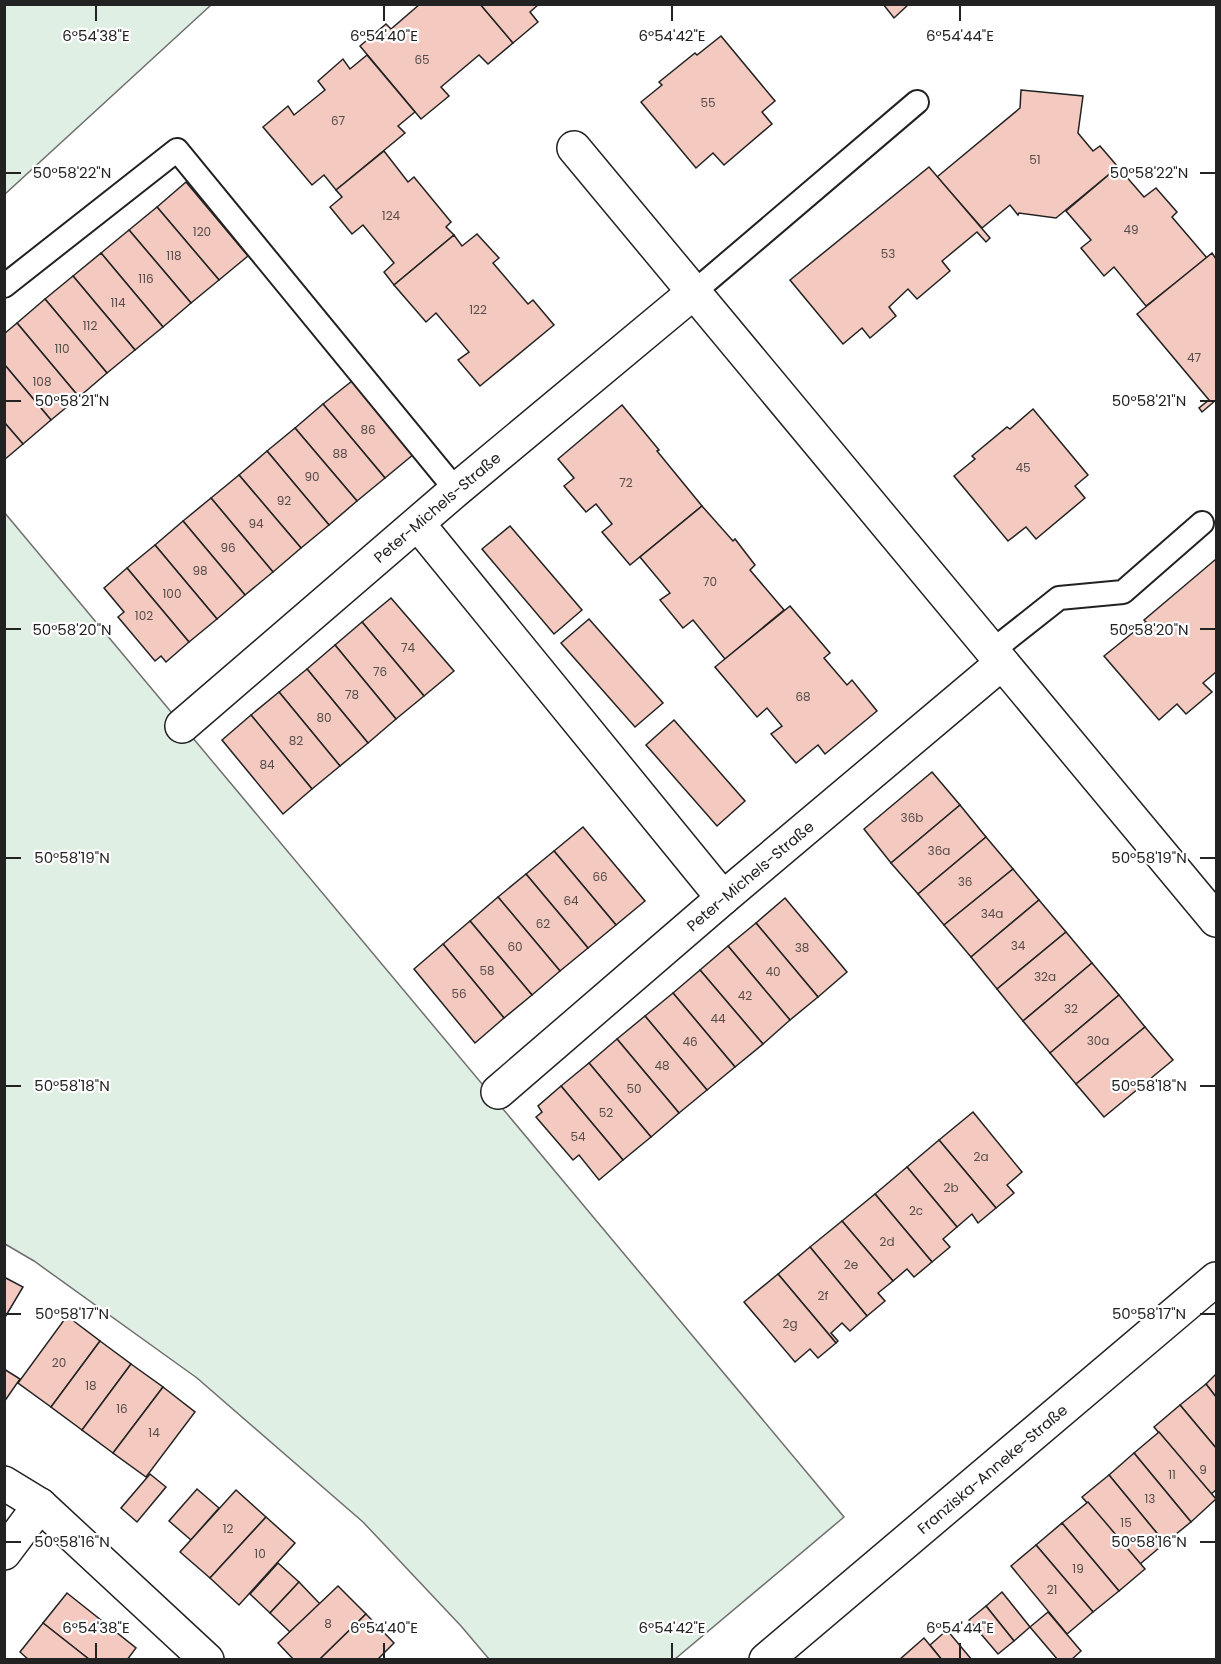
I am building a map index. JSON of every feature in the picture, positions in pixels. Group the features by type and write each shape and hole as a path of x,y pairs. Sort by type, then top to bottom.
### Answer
{"street":[{"path":"574,148 1216,921"},
{"name":"Peter-Michels-Straße","path":"182,726 456,490 694,292"},
{"path":"418,524 723,898"},
{"name":"Peter-Michels-Straße","path":"498,1092 997,657"},
{"name":"Franziska-Anneke-Straße","path":"766,1659 1216,1279"},
{"path":"4,1483 40,1505 207,1659"},
{"path":"4,1553 40,1505"}],"lane":[{"path":"694,292 917,102"},
{"path":"4,286 177,150 456,490"},
{"path":"997,657 1059,598 1122,592 1202,523"}],"green space":[{"path":"5,4 211,4 211,5 5,194"},
{"path":"4,512 844,1517 675,1659 489,1659 363,1522 197,1378 34,1261 5,1244"}],"building":[{"path":"420,4 480,4 513,43 488,64 479,55 441,87 449,96 421,119 360,46 386,24 391,29"},
{"path":"480,4 539,4 530,12 538,22 513,43"},
{"path":"883,4 909,4 894,18"},
{"path":"721,36 775,101 762,112 772,124 724,165 713,153 696,168 641,102 662,85 659,82 695,53 697,55"},
{"path":"367,55 415,112 398,126 405,133 336,190 324,175 312,185 263,127 288,106 294,115 325,90 318,81 343,59 350,69"},
{"path":"1021,90 1083,96 1078,133 1093,151 1100,146 1118,167 1056,218 1019,213 1018,215 1010,205 982,228 937,177 1020,108"},
{"path":"384,151 408,182 414,177 451,222 446,227 454,235 394,285 384,272 394,263 363,225 352,234 330,207 342,197 336,190"},
{"path":"929,167 990,238 986,242 977,232 942,261 950,271 917,299 908,289 889,307 896,316 870,338 862,328 843,344 790,280"},
{"path":"1118,167 1144,197 1156,188 1177,212 1172,217 1207,258 1146,306 1114,267 1104,276 1081,248 1091,240 1066,211"},
{"path":"186,182 248,256 219,280 157,207"},
{"path":"157,207 219,280 191,303 129,230"},
{"path":"129,230 191,303 163,327 101,253"},
{"path":"477,234 499,258 493,263 528,304 533,300 554,325 480,386 458,360 469,352 436,313 426,322 394,285 454,235 462,246"},
{"path":"101,253 163,327 135,350 73,276"},
{"path":"1212,253 1216,259 1216,400 1202,412 1199,408 1209,400 1137,314"},
{"path":"73,276 135,350 107,373 45,299"},
{"path":"45,299 107,373 79,397 17,323"},
{"path":"17,323 79,397 51,420 4,364 4,334"},
{"path":"4,364 51,420 23,444 4,422"},
{"path":"352,381 414,454 385,478 323,404"},
{"path":"323,404 385,478 357,501 295,428"},
{"path":"622,405 702,506 630,565 602,532 612,524 596,504 586,512 564,486 574,478 558,459"},
{"path":"1033,409 1088,475 1075,486 1085,498 1036,539 1026,527 1008,541 954,476 975,459 972,456 1007,427 1010,429"},
{"path":"4,422 23,444 4,460"},
{"path":"295,428 357,501 329,525 267,451"},
{"path":"267,451 329,525 301,548 239,475"},
{"path":"239,475 301,548 273,572 211,498"},
{"path":"211,498 273,572 245,595 183,521"},
{"path":"702,506 733,541 735,539 755,565 750,570 784,610 725,659 693,620 683,628 660,600 670,593 640,557"},
{"path":"183,521 245,595 217,619 155,545"},
{"path":"510,526 582,610 554,634 482,549"},
{"path":"155,545 217,619 189,642 127,568"},
{"path":"1216,559 1216,672 1203,683 1212,692 1186,714 1177,704 1159,720 1104,656"},
{"path":"127,568 189,642 166,662 161,656 155,661 118,617 124,612 104,588"},
{"path":"391,598 454,671 424,696 362,622"},
{"path":"790,606 830,653 824,658 847,685 852,680 877,711 825,754 818,745 796,763 771,734 782,726 767,708 757,717 715,667"},
{"path":"589,619 663,703 635,727 561,643"},
{"path":"362,622 424,696 396,719 335,645"},
{"path":"335,645 396,719 368,743 307,669"},
{"path":"307,669 368,743 340,766 279,692"},
{"path":"279,692 340,766 312,789 251,715"},
{"path":"251,715 312,789 283,814 222,740"},
{"path":"674,720 745,801 717,826 646,745"},
{"path":"932,772 960,805 891,863 864,829"},
{"path":"960,805 986,837 918,894 891,863"},
{"path":"583,827 645,901 616,925 554,851"},
{"path":"986,837 1013,869 944,925 918,894"},
{"path":"554,851 616,925 588,948 526,874"},
{"path":"1013,869 1039,900 971,957 944,925"},
{"path":"526,874 588,948 560,971 498,897"},
{"path":"498,897 560,971 532,995 470,921"},
{"path":"785,898 847,972 818,997 756,923"},
{"path":"1039,900 1066,932 997,989 971,957"},
{"path":"470,921 532,995 504,1018 443,944"},
{"path":"756,923 818,997 790,1020 728,946"},
{"path":"1066,932 1092,963 1023,1021 997,989"},
{"path":"443,944 504,1018 475,1043 414,969"},
{"path":"728,946 790,1020 763,1044 700,970"},
{"path":"1092,963 1119,995 1050,1053 1023,1021"},
{"path":"700,970 763,1044 735,1067 673,993"},
{"path":"673,993 735,1067 707,1090 645,1016"},
{"path":"1119,995 1145,1027 1076,1084 1050,1053"},
{"path":"645,1016 707,1090 679,1113 617,1039"},
{"path":"1145,1027 1173,1060 1104,1117 1076,1084"},
{"path":"617,1039 679,1113 651,1137 589,1063"},
{"path":"589,1063 651,1137 623,1160 561,1086"},
{"path":"561,1086 623,1160 599,1180 579,1155 573,1160 536,1117 542,1112 538,1106"},
{"path":"973,1112 1022,1172 1007,1185 1014,1193 996,1208 939,1140"},
{"path":"939,1140 996,1208 978,1223 972,1214 957,1227 907,1167"},
{"path":"907,1167 957,1227 943,1239 950,1247 932,1262 875,1194"},
{"path":"875,1194 932,1262 914,1277 907,1269 893,1281 842,1221"},
{"path":"842,1221 893,1281 878,1293 885,1301 867,1316 810,1247"},
{"path":"810,1247 867,1316 850,1331 842,1323 831,1333 838,1341 836,1343 778,1274"},
{"path":"778,1274 836,1343 818,1358 810,1349 795,1362 744,1302"},
{"path":"4,1277 23,1287 4,1319"},
{"path":"67,1316 100,1341 51,1407 18,1383"},
{"path":"100,1341 131,1364 82,1430 51,1407"},
{"path":"131,1364 163,1387 113,1453 82,1430"},
{"path":"4,1369 20,1379 4,1402"},
{"path":"1216,1374 1216,1397 1206,1384"},
{"path":"1206,1384 1216,1397 1216,1448 1180,1405"},
{"path":"163,1387 195,1412 146,1477 113,1453"},
{"path":"1180,1405 1216,1448 1216,1490 1211,1494 1154,1427"},
{"path":"1159,1432 1216,1499 1191,1522 1134,1453"},
{"path":"1134,1453 1191,1522 1165,1543 1109,1475"},
{"path":"150,1474 166,1487 137,1522 121,1508"},
{"path":"1109,1475 1165,1543 1140,1564 1082,1497"},
{"path":"197,1489 219,1508 191,1540 169,1521"},
{"path":"236,1490 266,1517 210,1578 180,1552"},
{"path":"1088,1502 1145,1569 1119,1591 1062,1523"},
{"path":"266,1517 295,1543 239,1605 210,1578"},
{"path":"1062,1523 1119,1591 1093,1612 1036,1545"},
{"path":"1036,1545 1093,1612 1067,1634 1011,1566"},
{"path":"278,1563 299,1582 270,1613 250,1594"},
{"path":"299,1582 320,1604 290,1632 270,1613"},
{"path":"338,1586 366,1614 319,1660 294,1660 278,1643"},
{"path":"1002,1592 1030,1627 1014,1641 986,1606"},
{"path":"67,1593 136,1648 127,1660 90,1660 43,1623"},
{"path":"986,1606 1014,1641 998,1654 969,1620"},
{"path":"1048,1612 1081,1651 1071,1660 1058,1660 1030,1627"},
{"path":"366,1614 394,1643 377,1660 319,1660"},
{"path":"43,1623 90,1660 29,1660 20,1652"},
{"path":"947,1630 972,1660 942,1660 930,1645"},
{"path":"924,1638 942,1660 899,1660"}]}
